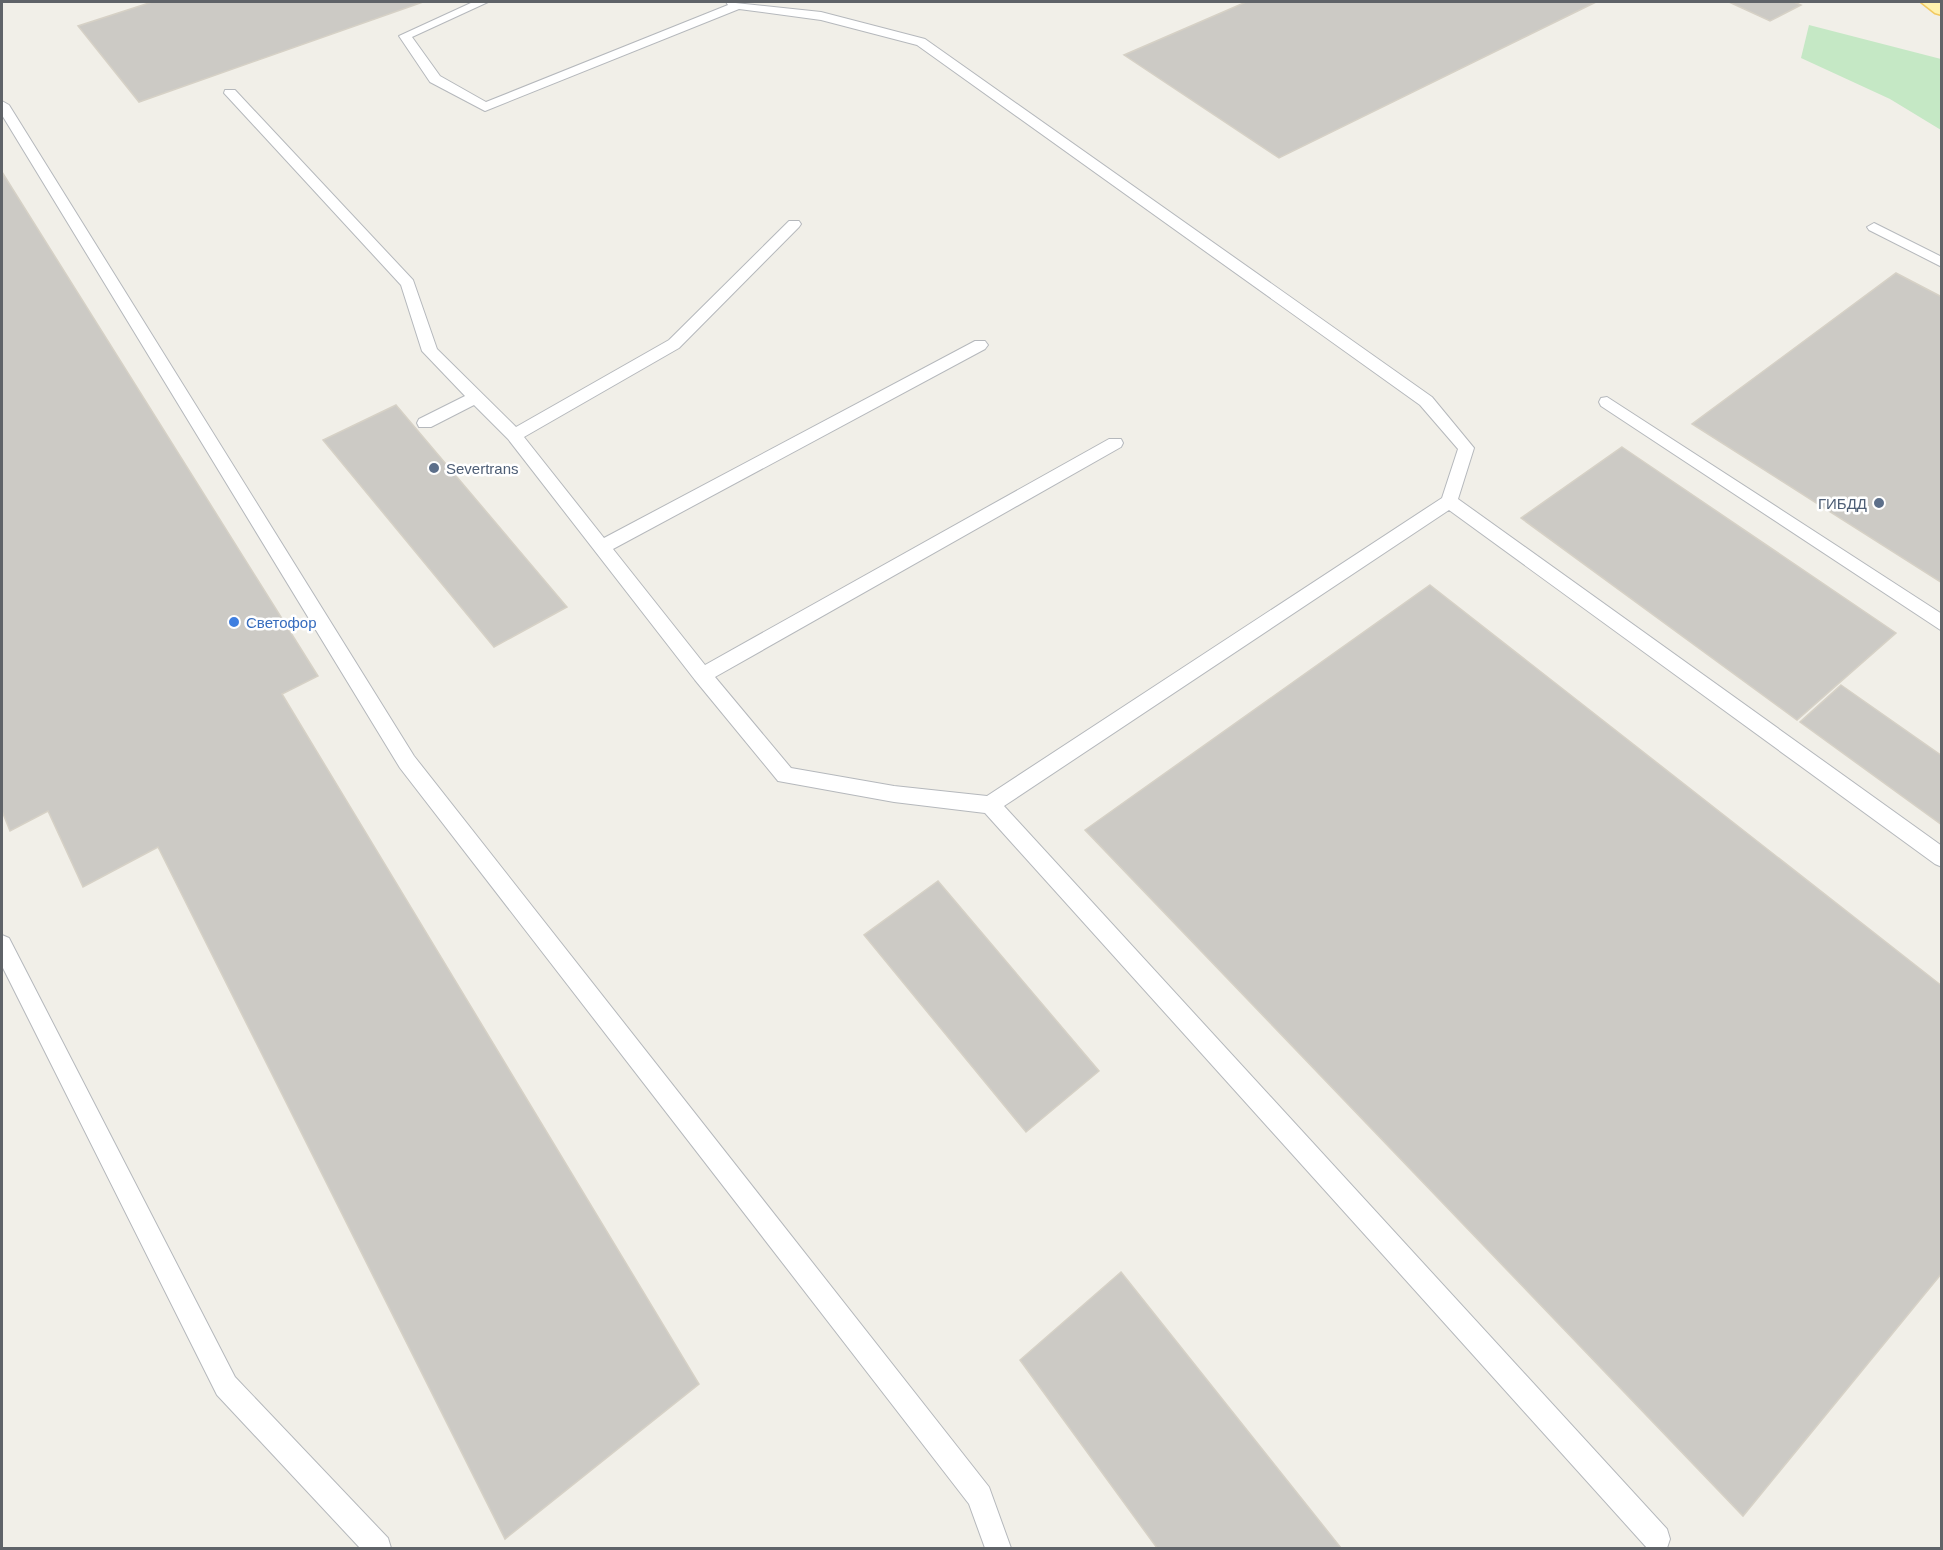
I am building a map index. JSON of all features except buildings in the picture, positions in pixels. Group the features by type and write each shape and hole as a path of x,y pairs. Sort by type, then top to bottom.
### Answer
{"main road":[{"path":"1931,2 1941,9"}],"lane":[{"path":"482,2 405,36 435,79 485,107 735,3 820,16 921,42 1426,401 1466,448 1449,501 990,806"},
{"path":"230,93 408,283 430,351 514,435 702,675 785,775 894,794 990,806 1657,1539"},
{"path":"2,105 407,762 980,1496 998,1548"},
{"path":"514,435 674,344 794,224"},
{"path":"1874,227 1941,262"},
{"path":"601,547 980,345"},
{"path":"424,423 476,397"},
{"path":"1607,402 1941,624"},
{"path":"702,675 1115,442"},
{"path":"1449,501 1941,858"},
{"path":"2,945 226,1386 378,1548"}],"green space":[{"path":"1809,25 1941,59 1941,130 1890,99 1801,58"}],"place":[{"name":"Severtrans","path":"434,468"},
{"name":"ГИБДД","path":"1879,503"},
{"name":"Светофор","path":"234,622"}]}
